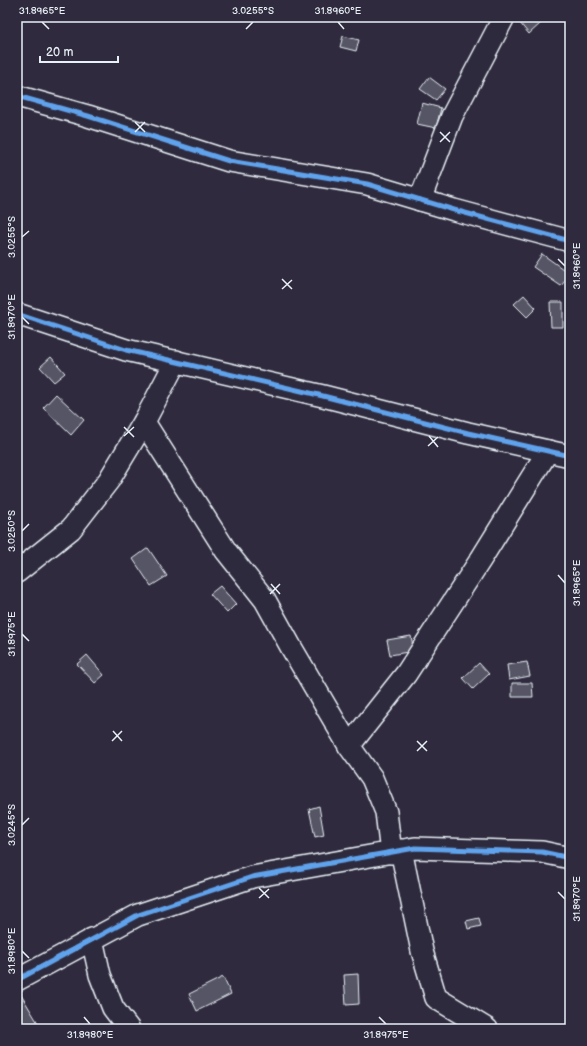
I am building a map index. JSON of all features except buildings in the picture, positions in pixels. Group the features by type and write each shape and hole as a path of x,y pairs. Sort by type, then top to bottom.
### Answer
{"street":[{"path":"420,200 452,116 504,17"},
{"path":"17,96 88,116 229,161 367,184 570,241"},
{"path":"17,314 126,350 323,396 468,433 570,456"},
{"path":"17,572 71,530 109,480 144,422 176,361"},
{"path":"144,422 226,551 264,600 349,746 372,778 386,812 422,951 436,998 487,1029"},
{"path":"349,746 406,674 481,559 548,451"},
{"path":"17,980 23,975 138,914 252,877 415,848 542,852 570,858"},
{"path":"92,939 100,975 113,1008 129,1029"}],"cycle path":[{"path":"17,96 88,116 229,161 367,184 454,210 570,241"},
{"path":"17,314 126,350 323,396 468,433 570,456"},
{"path":"17,980 138,915 252,877 415,848 542,852 570,858"}]}
